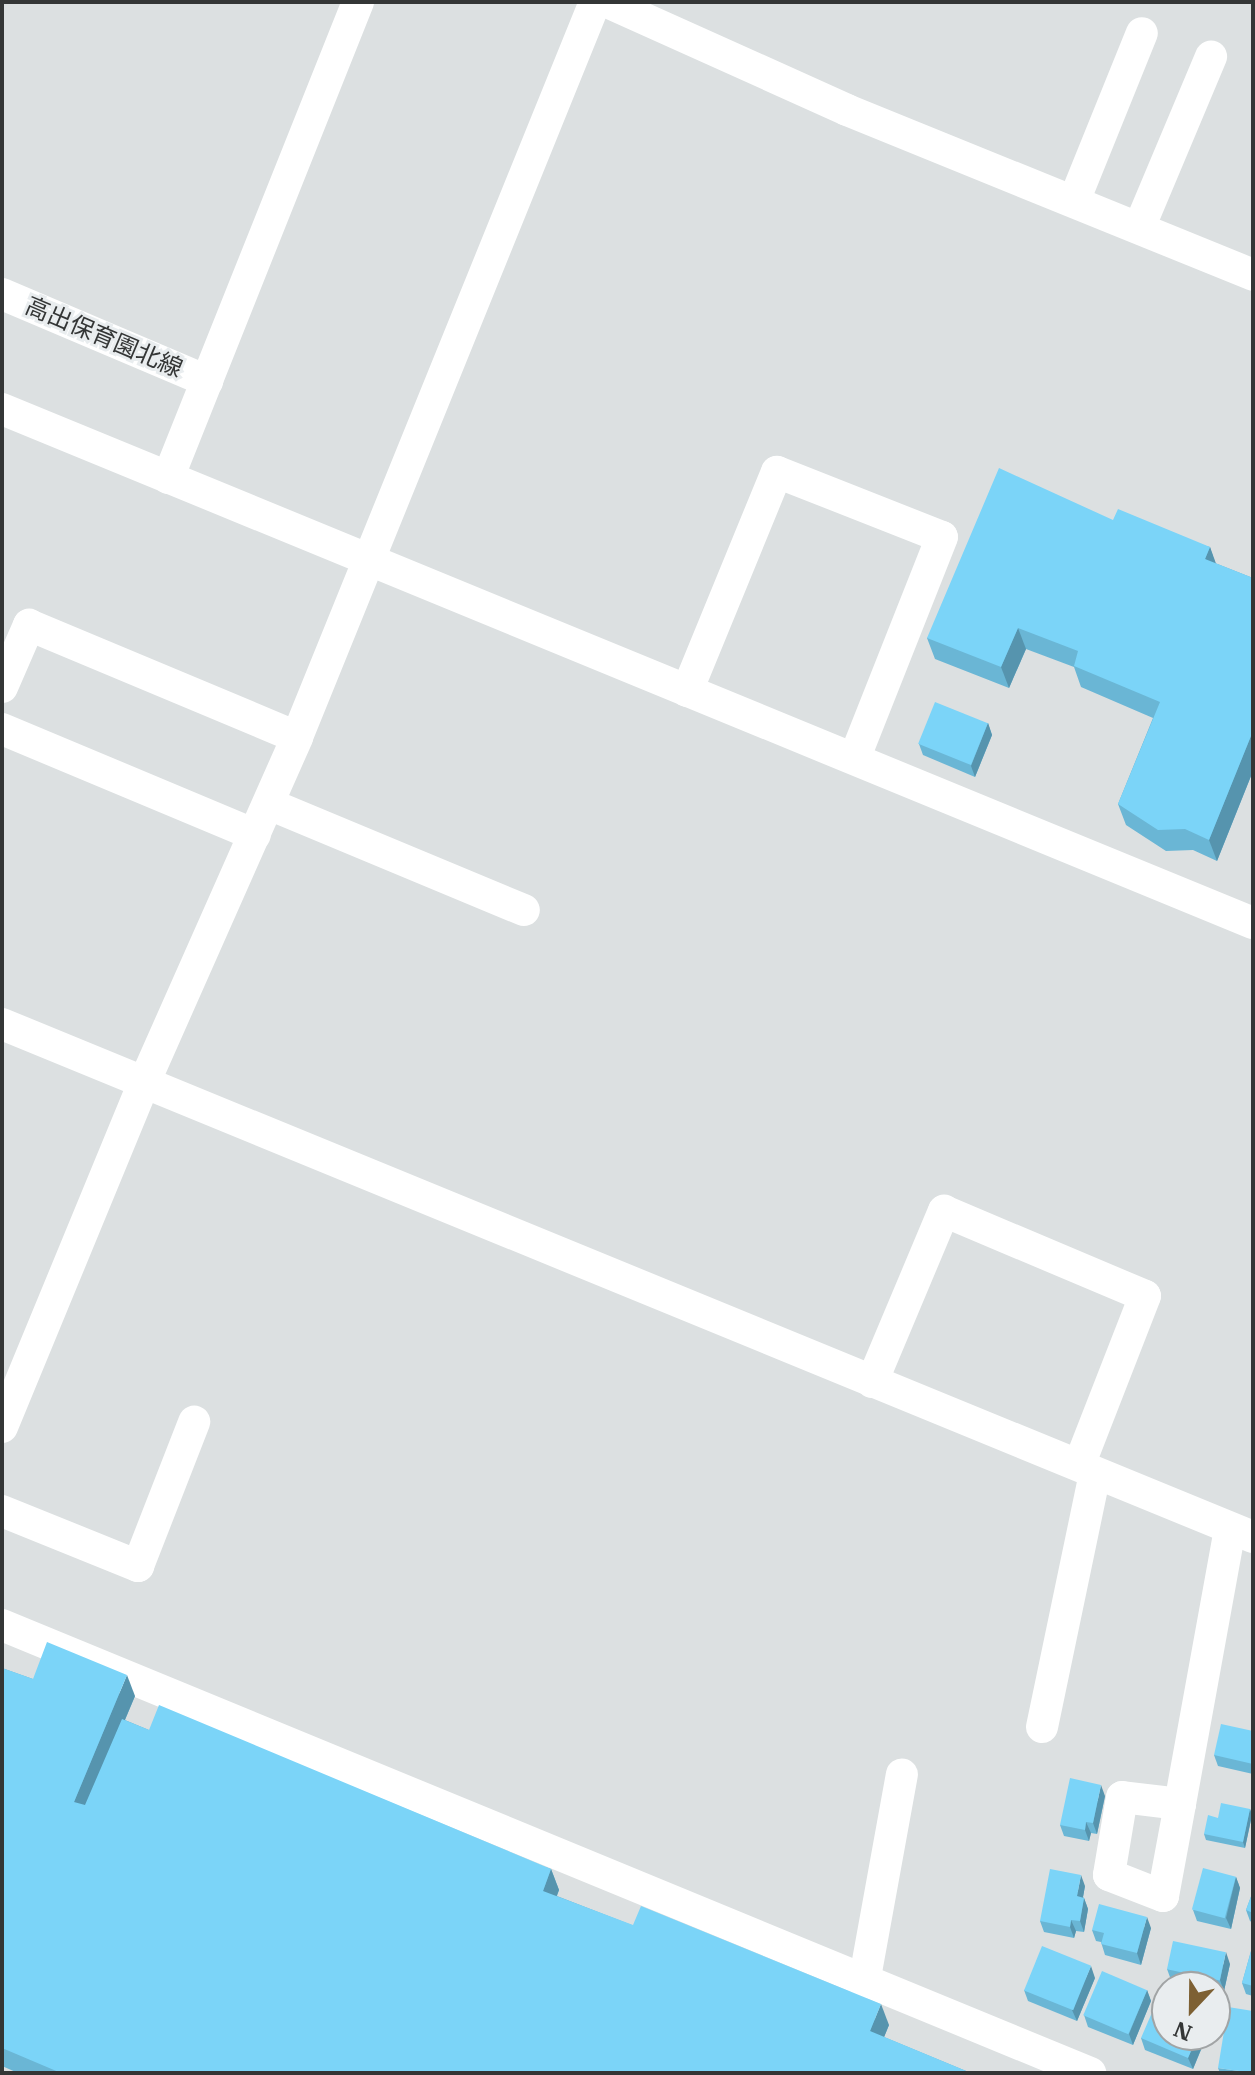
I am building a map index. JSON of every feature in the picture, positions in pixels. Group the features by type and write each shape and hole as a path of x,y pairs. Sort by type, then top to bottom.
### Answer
{"street":[{"path":"168,478 358,2"},
{"path":"2,1427 144,1083 297,737 595,2"},
{"path":"607,2 745,66 1253,275"},
{"path":"1074,201 1142,33"},
{"path":"1139,228 1211,57"},
{"name":"高出保育園北線","path":"2,294 207,381"},
{"path":"2,409 1253,923"},
{"path":"687,691 777,472 942,537 855,757"},
{"path":"2,687 29,625 297,737"},
{"path":"2,729 255,835"},
{"path":"269,804 524,910"},
{"path":"2,1024 1242,1533 1180,1804"},
{"path":"872,1382 944,1211 1145,1296 1087,1469 1042,1727"},
{"path":"2,1511 138,1566 194,1422"},
{"path":"2,1625 864,1983 1090,2073"},
{"path":"864,1983 902,1774"}],"building":[{"path":"999,468 1113,520 1118,509 1210,547 1205,559 1253,578 1253,731 1209,840 1185,829 1158,830 1118,804 1160,702 1074,666 1078,651 1018,628 1001,667 927,638"},
{"path":"935,702 988,723 971,765 918,744"},
{"path":"47,1642 127,1675 74,1802 85,1805 122,1719 149,1730 159,1705 551,1869 543,1891 633,1925 641,1906 881,2004 870,2031 971,2073 61,2073 2,2048 2,1668 33,1679"},
{"path":"1221,1724 1253,1731 1253,1764 1214,1755"},
{"path":"1070,1778 1101,1785 1093,1823 1086,1822 1085,1830 1060,1825"},
{"path":"1221,1803 1250,1809 1243,1842 1204,1834 1208,1815 1218,1818"},
{"path":"1203,1868 1236,1877 1225,1918 1192,1910"},
{"path":"1050,1869 1081,1875 1077,1896 1084,1898 1080,1921 1071,1920 1070,1927 1040,1921"},
{"path":"1253,1891 1253,1913 1246,1910"},
{"path":"1099,1904 1147,1917 1137,1953 1101,1944 1104,1933 1092,1930"},
{"path":"1173,1941 1226,1952 1222,1971 1167,1969"},
{"path":"1253,1944 1253,1986 1242,1983"},
{"path":"1042,1946 1091,1966 1073,2010 1024,1991"},
{"path":"1102,1971 1147,1990 1128,2034 1083,2015"},
{"path":"1231,2007 1253,2011 1253,2073 1218,2068 1221,2051 1231,2051"},
{"path":"1151,2015 1151,2042 1141,2038"},
{"path":"1172,2051 1191,2051 1188,2058"}]}
